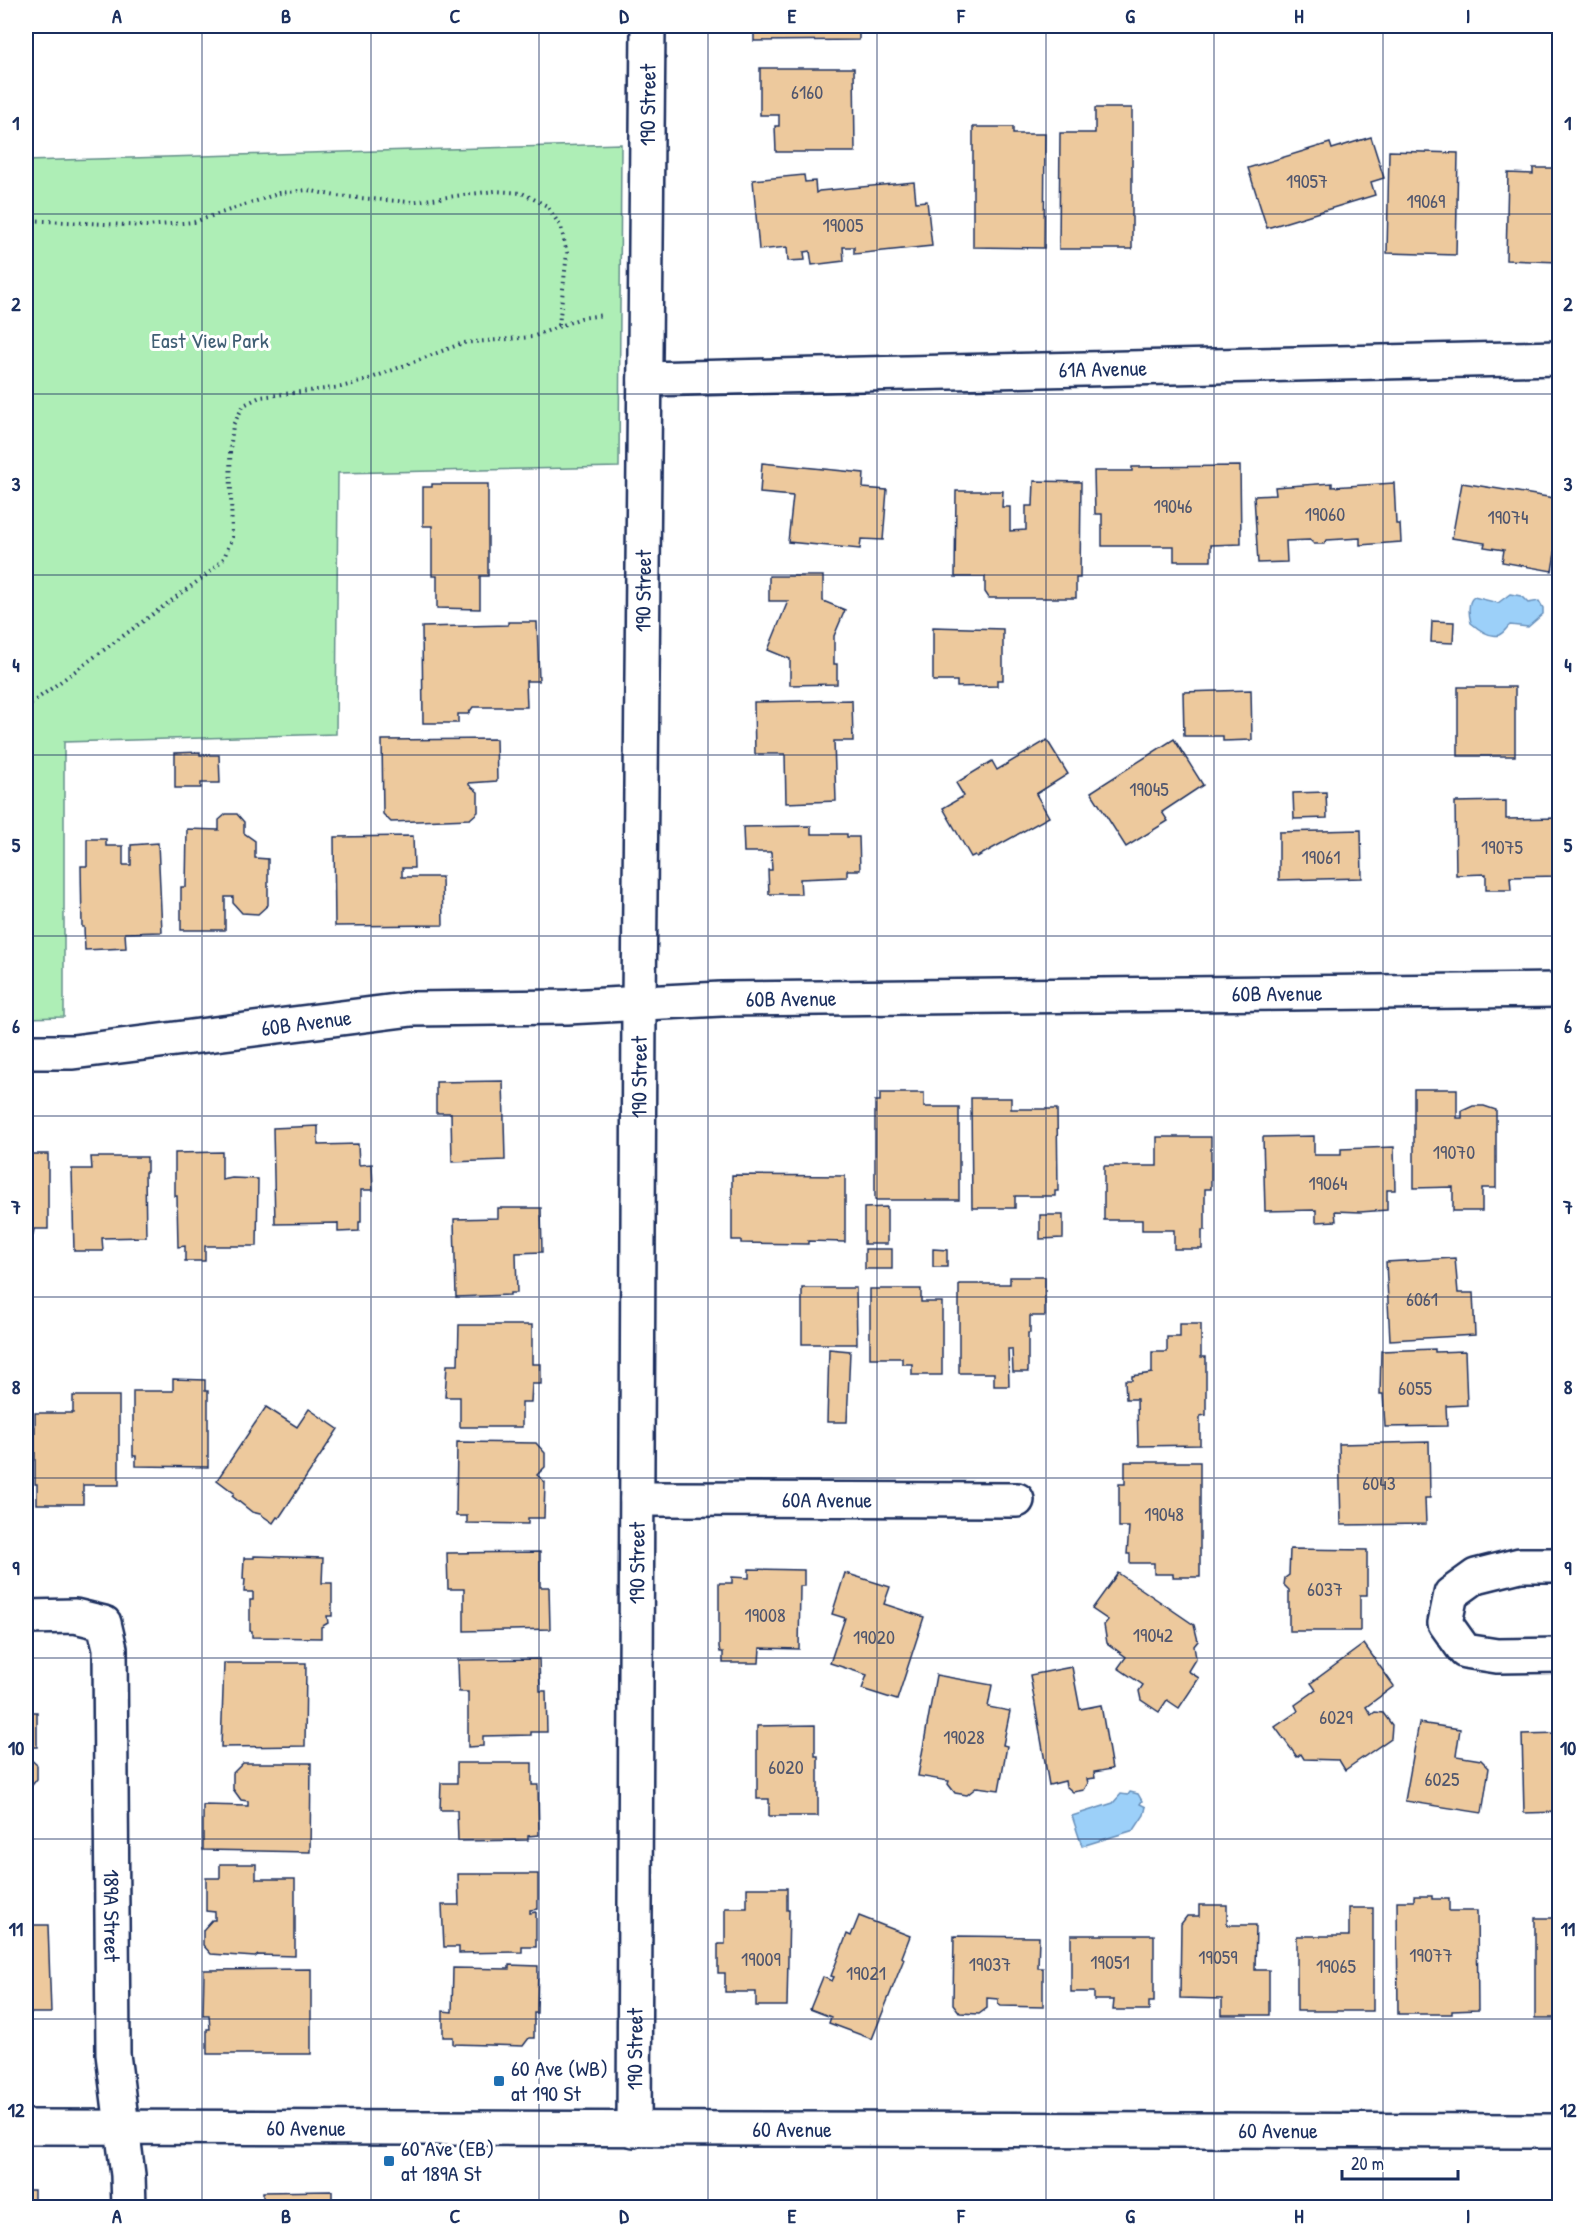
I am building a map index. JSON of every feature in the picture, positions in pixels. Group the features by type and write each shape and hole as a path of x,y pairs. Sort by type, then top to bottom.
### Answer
{"street":[{"name":"190 Street","path":"634,2130 639,1003 648,26"},
{"name":"61A Avenue","path":"645,379 1560,358"},
{"name":"60B Avenue","path":"26,1052 73,1052 412,1009 567,1007 710,999 1560,990"},
{"name":"60A Avenue","path":"637,1499 1017,1500"},
{"path":"1560,1565 1520,1565 1476,1576 1451,1594 1445,1623 1465,1651 1497,1656 1560,1655"},
{"name":"189A Street","path":"26,1617 75,1616 104,1623 110,1649 113,2054 128,2175 129,2208"},
{"name":"60 Avenue","path":"26,2127 1560,2131"}],"path":[{"path":"26,220 146,226 194,222 280,193 307,190 336,196 409,202 495,191 522,193 547,206 561,227 567,253 559,325"},
{"path":"26,707 209,573 224,558 232,537 230,451 233,425 244,405 260,397 340,387 364,381 463,343 532,337 580,318 604,315"}],"green space":[{"name":"East View Park","path":"621,144 619,467 338,473 336,734 64,742 64,1017 26,1018 26,161"}],"water":[{"path":"1510,594 1521,596 1528,603 1539,601 1543,614 1528,627 1510,625 1496,636 1484,632 1471,623 1469,605 1474,597 1498,603"},
{"path":"1130,1792 1138,1794 1142,1801 1140,1804 1146,1807 1144,1815 1134,1830 1082,1846 1072,1816 1113,1803 1121,1794 1128,1795"}],"building":[{"path":"754,26 859,26 859,40 754,41"},
{"path":"760,68 854,68 855,152 776,152 775,126 779,126 779,115 760,115"},
{"path":"1095,108 1132,108 1132,249 1059,249 1060,133 1095,133"},
{"path":"973,127 1013,127 1013,134 1045,134 1044,248 973,247"},
{"path":"1371,137 1384,178 1371,182 1375,195 1267,228 1248,168 1330,143 1332,149"},
{"path":"1389,151 1458,153 1456,255 1387,253"},
{"path":"1533,168 1560,168 1560,262 1506,260 1508,173 1533,174"},
{"path":"804,175 805,182 815,181 816,193 914,182 916,202 927,201 932,246 854,254 854,247 843,247 844,261 812,265 810,251 804,252 805,260 788,261 787,247 759,250 753,180"},
{"path":"762,463 864,473 863,488 887,490 883,540 861,539 860,549 788,542 793,496 760,493"},
{"path":"1240,466 1241,544 1211,545 1211,561 1174,561 1174,546 1102,546 1102,514 1095,514 1094,471 1132,471 1132,467"},
{"path":"1034,481 1081,482 1080,578 1076,578 1076,598 989,598 985,592 985,577 955,577 956,491 1003,491 1002,507 1010,507 1010,531 1026,530 1026,506 1033,506"},
{"path":"1332,483 1332,487 1394,483 1396,524 1400,524 1401,542 1360,545 1360,538 1327,540 1324,544 1314,544 1310,540 1286,541 1287,562 1258,563 1254,496 1276,495 1275,487"},
{"path":"1462,483 1560,499 1560,524 1552,571 1502,562 1504,550 1484,547 1485,543 1452,538"},
{"path":"432,484 488,484 488,576 480,576 480,609 437,608 437,576 432,576 432,526 423,526 423,487 432,487"},
{"path":"769,576 823,576 823,601 845,610 834,636 837,684 790,685 790,659 768,650 788,601 769,601"},
{"path":"1432,621 1454,622 1453,643 1431,642"},
{"path":"508,622 537,622 539,681 526,681 527,707 473,707 468,714 458,714 458,723 423,723 422,627 508,625"},
{"path":"933,627 1003,629 1003,680 997,680 997,686 957,687 957,681 933,681"},
{"path":"1458,687 1515,687 1515,756 1458,756"},
{"path":"1251,690 1252,740 1223,741 1223,736 1184,736 1183,692"},
{"path":"852,700 853,741 834,741 836,801 786,803 785,754 755,754 754,702"},
{"path":"496,739 497,781 469,783 478,792 478,812 470,819 391,822 383,814 382,740"},
{"path":"1174,739 1203,785 1162,812 1168,821 1126,847 1091,792"},
{"path":"1047,740 1068,774 1036,794 1049,817 977,857 975,855 971,857 943,808 964,796 956,783 992,761 997,770"},
{"path":"200,752 200,755 219,755 220,783 201,783 201,788 175,788 175,753"},
{"path":"1326,792 1327,818 1294,819 1293,793"},
{"path":"1506,801 1506,819 1560,818 1560,876 1510,877 1511,890 1486,890 1486,874 1456,875 1455,802"},
{"path":"226,814 237,814 244,822 244,833 255,841 255,858 268,859 268,905 258,914 242,913 233,903 233,897 225,897 225,930 181,930 181,887 186,887 187,829 219,830 219,820"},
{"path":"811,826 811,834 847,834 847,837 859,837 860,870 847,870 847,877 800,879 801,894 769,894 768,870 772,870 771,852 744,852 743,827"},
{"path":"1361,830 1362,878 1279,880 1279,832"},
{"path":"413,836 414,868 402,868 402,877 442,877 443,925 335,926 334,837"},
{"path":"87,839 106,839 106,846 123,846 123,865 131,865 131,845 158,843 162,932 125,933 126,948 85,950 84,927 82,927 81,866 87,866"},
{"path":"503,1081 505,1160 452,1162 451,1113 436,1113 436,1082"},
{"path":"1414,1089 1457,1089 1457,1118 1462,1118 1462,1111 1473,1106 1484,1106 1496,1110 1496,1188 1482,1188 1482,1211 1453,1211 1453,1187 1414,1188"},
{"path":"880,1093 924,1093 924,1107 959,1107 959,1200 875,1200 875,1101 880,1101"},
{"path":"971,1098 1011,1098 1011,1109 1057,1109 1058,1191 1055,1191 1055,1196 1015,1196 1015,1208 972,1208"},
{"path":"318,1126 318,1145 358,1144 359,1165 372,1164 373,1190 361,1190 359,1231 338,1232 338,1223 275,1224 273,1128"},
{"path":"1314,1136 1314,1155 1341,1155 1341,1149 1394,1147 1395,1190 1387,1190 1387,1210 1335,1211 1336,1221 1316,1222 1316,1210 1265,1211 1263,1137"},
{"path":"1157,1137 1211,1137 1211,1189 1205,1189 1205,1230 1202,1230 1202,1249 1174,1249 1174,1230 1142,1230 1142,1220 1104,1220 1104,1166 1157,1166"},
{"path":"222,1152 222,1180 258,1179 257,1246 205,1246 205,1261 185,1261 185,1246 178,1247 175,1153"},
{"path":"26,1154 48,1154 48,1229 34,1229 33,1235 27,1241 26,1241"},
{"path":"91,1157 147,1157 147,1172 145,1172 146,1237 102,1238 103,1251 74,1251 72,1169 92,1169"},
{"path":"732,1175 845,1176 845,1242 741,1243 741,1240 732,1240"},
{"path":"887,1207 887,1244 864,1244 864,1208"},
{"path":"498,1208 541,1208 542,1252 516,1253 517,1293 456,1297 454,1219 498,1218"},
{"path":"1040,1215 1063,1215 1063,1238 1040,1239"},
{"path":"865,1249 892,1249 892,1269 865,1269"},
{"path":"933,1249 947,1250 947,1267 933,1267"},
{"path":"1455,1258 1458,1293 1473,1293 1475,1335 1390,1340 1386,1262"},
{"path":"1010,1277 1045,1277 1045,1316 1030,1316 1028,1372 1013,1372 1012,1349 1008,1349 1009,1386 994,1386 994,1373 959,1373 959,1284 1010,1284"},
{"path":"802,1288 856,1288 857,1344 802,1344"},
{"path":"870,1289 921,1289 921,1302 942,1302 942,1375 912,1375 912,1364 902,1364 902,1358 870,1358"},
{"path":"1180,1324 1201,1324 1201,1357 1206,1357 1206,1415 1200,1416 1200,1445 1138,1446 1137,1399 1126,1399 1125,1380 1132,1380 1132,1376 1152,1373 1152,1352 1167,1352 1167,1337 1180,1337"},
{"path":"459,1325 532,1325 532,1364 541,1364 541,1384 532,1384 531,1402 522,1402 522,1427 460,1427 460,1397 445,1397 447,1365 458,1365"},
{"path":"829,1349 850,1351 847,1422 827,1422"},
{"path":"1435,1349 1435,1352 1465,1351 1467,1405 1446,1406 1447,1426 1385,1427 1383,1394 1380,1394 1381,1351"},
{"path":"173,1379 205,1380 205,1391 208,1391 208,1467 136,1466 136,1456 133,1456 133,1391 173,1391"},
{"path":"73,1396 119,1396 119,1485 83,1485 83,1504 37,1504 35,1413 73,1413"},
{"path":"266,1407 297,1427 309,1409 338,1429 279,1518 277,1517 273,1523 260,1514 252,1512 232,1496 234,1493 217,1480"},
{"path":"26,1426 28,1426 29,1491 26,1491"},
{"path":"457,1442 536,1443 545,1453 545,1467 537,1475 545,1482 544,1518 528,1518 528,1524 467,1523 467,1516 456,1516"},
{"path":"1429,1442 1430,1498 1425,1498 1426,1524 1341,1525 1339,1444"},
{"path":"1125,1462 1200,1462 1200,1577 1154,1574 1154,1563 1130,1563 1130,1554 1127,1554 1129,1527 1119,1527 1119,1484 1125,1484"},
{"path":"1290,1549 1367,1550 1367,1595 1360,1595 1360,1631 1289,1631 1289,1590 1284,1585 1285,1578 1289,1575"},
{"path":"540,1552 540,1587 549,1587 550,1629 464,1631 464,1589 448,1589 447,1553"},
{"path":"254,1556 323,1558 322,1583 332,1583 332,1616 327,1616 328,1623 321,1627 321,1638 252,1637 250,1600 253,1600 253,1592 244,1592 245,1579 243,1579 244,1558 254,1558"},
{"path":"749,1569 804,1570 804,1586 800,1586 799,1649 760,1648 759,1663 723,1663 723,1652 720,1652 719,1647 719,1583 732,1583 732,1577 749,1578"},
{"path":"845,1573 890,1587 884,1604 924,1617 897,1700 862,1689 867,1675 830,1663 845,1618 832,1614"},
{"path":"1118,1573 1194,1625 1198,1641 1194,1646 1196,1658 1188,1671 1199,1678 1179,1708 1167,1700 1159,1712 1141,1700 1139,1691 1143,1685 1118,1668 1126,1657 1107,1643 1104,1625 1108,1620 1092,1609"},
{"path":"1364,1644 1394,1686 1366,1707 1371,1715 1375,1712 1383,1713 1392,1725 1391,1738 1345,1770 1339,1760 1304,1759 1301,1754 1297,1757 1275,1727 1298,1711 1295,1705 1316,1690 1311,1683"},
{"path":"539,1659 540,1691 546,1691 547,1732 531,1732 531,1735 483,1736 483,1746 468,1747 468,1692 459,1692 458,1660"},
{"path":"224,1663 306,1663 305,1746 221,1747"},
{"path":"1072,1667 1080,1709 1101,1705 1112,1769 1094,1772 1095,1778 1087,1779 1088,1783 1084,1790 1073,1792 1066,1786 1065,1781 1049,1785 1030,1675"},
{"path":"936,1675 992,1685 988,1707 1010,1711 1003,1745 1007,1746 999,1790 977,1787 967,1795 955,1793 948,1784 949,1781 918,1776"},
{"path":"26,1709 27,1712 37,1712 37,1747 27,1747 27,1756 37,1765 37,1779 29,1789 26,1789"},
{"path":"1419,1723 1460,1729 1456,1756 1481,1760 1489,1768 1482,1813 1405,1801"},
{"path":"815,1725 815,1756 818,1756 818,1816 769,1816 769,1799 757,1799 757,1726"},
{"path":"1560,1733 1560,1812 1524,1813 1522,1734"},
{"path":"243,1763 311,1763 310,1852 203,1850 203,1805 248,1806 248,1801 241,1800 233,1789 233,1773"},
{"path":"457,1763 532,1763 532,1785 538,1785 539,1835 528,1836 528,1840 458,1841 457,1810 440,1810 441,1783 457,1783"},
{"path":"220,1864 256,1864 256,1879 295,1879 295,1956 258,1955 255,1957 211,1954 203,1945 203,1930 212,1920 215,1920 215,1912 206,1911 206,1878 220,1878"},
{"path":"458,1874 538,1874 538,1909 530,1910 530,1913 536,1912 536,1947 522,1947 522,1952 459,1953 459,1947 444,1947 442,1905 459,1905"},
{"path":"747,1888 787,1888 787,1910 789,1910 787,2006 756,2006 756,1992 725,1992 725,1973 718,1973 718,1944 725,1944 725,1908 747,1908"},
{"path":"1414,1896 1449,1899 1449,1911 1477,1911 1478,2010 1452,2011 1452,2014 1398,2014 1397,1901 1414,1901"},
{"path":"1199,1905 1227,1905 1227,1925 1256,1925 1255,1970 1269,1970 1269,2015 1222,2015 1222,1999 1180,1998 1181,1924 1187,1916 1199,1916"},
{"path":"1349,1908 1373,1908 1373,2011 1297,2011 1297,1936 1349,1936"},
{"path":"859,1916 910,1936 902,1957 904,1959 872,2039 829,2023 831,2017 810,2009 823,1977 832,1981 834,1977 831,1976 847,1934 851,1936"},
{"path":"1535,1918 1560,1918 1560,2018 1535,2018"},
{"path":"26,1925 48,1925 51,2013 26,2013"},
{"path":"1071,1935 1154,1935 1154,2002 1149,2002 1149,2010 1113,2010 1114,2000 1094,2000 1094,1992 1071,1992"},
{"path":"954,1936 1039,1937 1038,1968 1043,1968 1043,2007 1001,2006 998,2004 998,1999 987,1998 987,2008 979,2014 960,2013 953,2004"},
{"path":"509,1965 538,1966 534,2038 529,2038 523,2046 453,2044 453,2037 443,2037 443,2011 452,2012 453,1968 509,1969"},
{"path":"311,1969 311,2054 207,2054 207,2029 210,2029 209,2015 203,2015 204,1970"},
{"path":"26,2190 34,2190 34,2208 26,2208"},
{"path":"332,2191 332,2208 263,2208 263,2192"}],"place":[{"name":"60 Ave (WB) at 190 St","path":"499,2081"},
{"name":"60 Ave (EB) at 189A St","path":"389,2161"}]}
